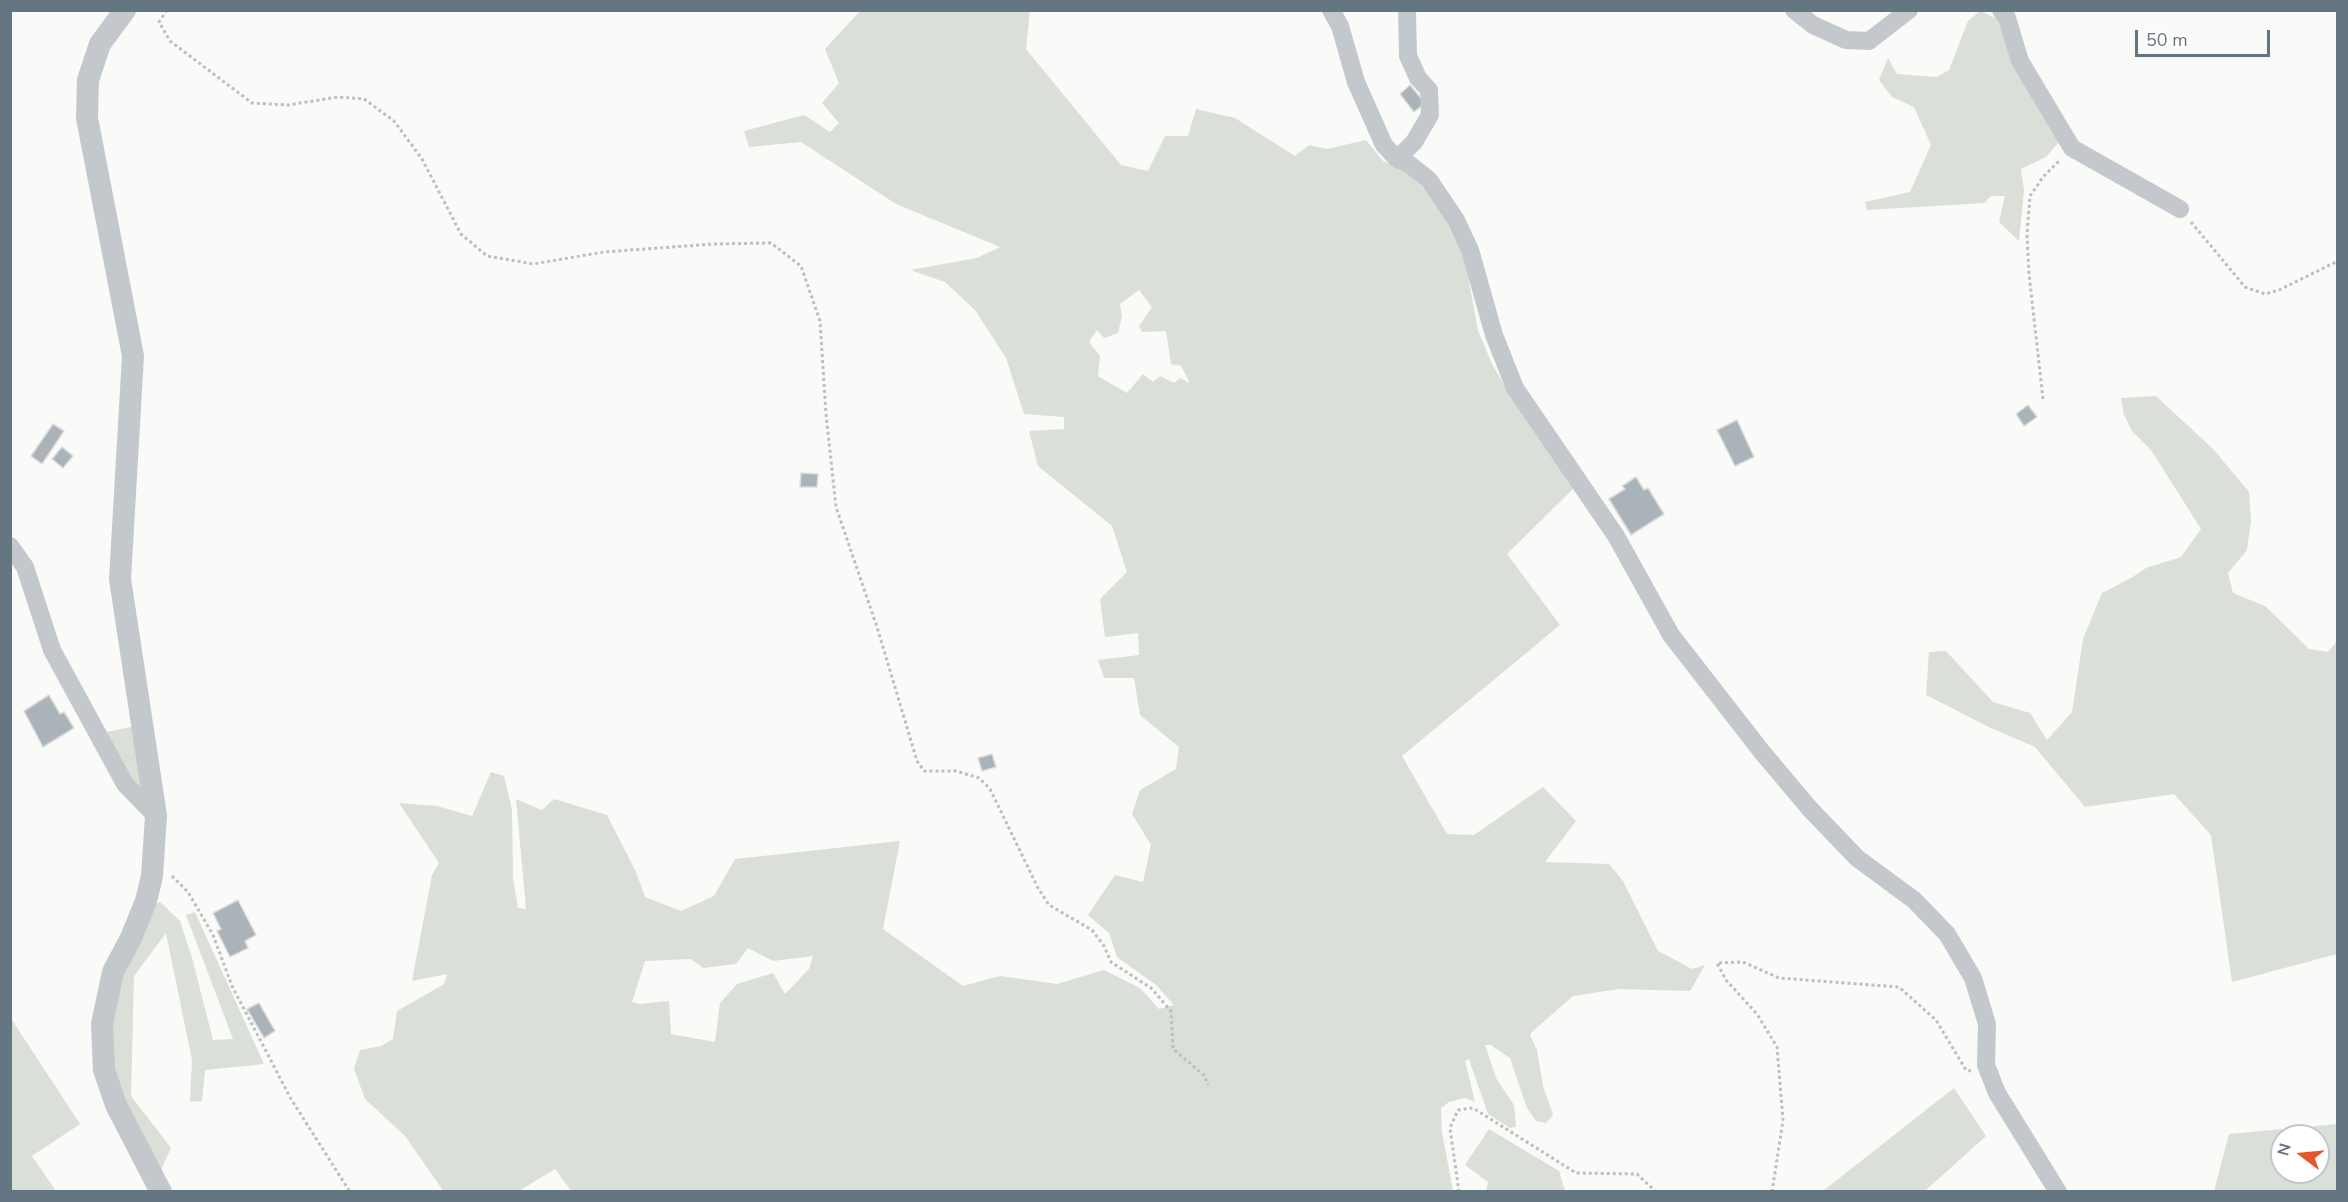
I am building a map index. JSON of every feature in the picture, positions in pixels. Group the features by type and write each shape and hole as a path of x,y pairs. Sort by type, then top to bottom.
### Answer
{"street":[{"path":"125,10 100,44 88,80 87,118 133,356 120,579 156,816 153,859 146,902 113,972 102,1024 104,1070 113,1096 161,1191"},
{"path":"1331,10 1340,26 1356,82 1384,145 1397,159 1409,164 1429,180 1456,220 1470,250 1494,335 1515,388 1616,536 1671,635 1762,753 1857,858 1914,900 1947,934 1973,978 1987,1024 1986,1065 1996,1093 2058,1191"},
{"path":"1397,159 1414,142 1430,115 1430,90 1418,78 1408,56 1407,10"},
{"path":"1794,10 1813,25 1846,40 1869,41 1909,10"},
{"path":"2001,10 2007,18 2020,61 2072,148 2180,209"},
{"path":"10,546 25,567 52,650 125,784 156,816"}],"path":[{"path":"167,10 159,22 170,41 252,103 288,105 338,97 364,99 394,121 422,159 461,234 487,256 533,264 604,252 713,244 771,243 801,266 820,321 826,414 836,507 877,627 917,761 924,771 956,771 979,778 990,789 1048,905 1092,930 1112,962 1151,988 1165,1003 1171,1011 1173,1049 1204,1075 1208,1085"},
{"path":"2043,399 2029,274 2027,234 2030,196 2043,177 2072,148"},
{"path":"2180,209 2245,287 2265,294 2279,290 2337,261"},
{"path":"153,859 188,892 213,935 232,986 291,1100 350,1191"},
{"path":"1772,1191 1783,1120 1777,1047 1757,1014 1726,980 1717,963 1743,962 1779,978 1899,987 1936,1020 1966,1070 1990,1076"},
{"path":"1459,1191 1450,1128 1458,1110 1473,1108 1576,1173 1637,1174 1656,1191"}],"shaded area":[{"path":"860,11 1030,11 1026,49 1121,165 1148,171 1165,136 1188,136 1196,109 1235,118 1295,156 1309,145 1327,149 1366,140 1383,161 1405,169 1424,189 1445,219 1465,259 1478,331 1492,364 1512,398 1576,486 1507,554 1560,625 1402,756 1447,834 1474,835 1543,787 1576,821 1545,862 1609,864 1623,881 1658,951 1692,969 1705,965 1690,991 1619,989 1573,996 1532,1032 1530,1035 1537,1050 1543,1086 1553,1115 1546,1123 1536,1121 1527,1108 1510,1058 1491,1045 1485,1045 1497,1080 1514,1105 1516,1127 1510,1128 1488,1114 1469,1059 1465,1061 1475,1102 1465,1098 1449,1102 1441,1108 1442,1132 1453,1191 572,1192 555,1169 519,1191 444,1192 405,1136 365,1099 354,1069 360,1050 381,1046 393,1039 397,1011 444,984 447,974 412,981 432,875 439,863 399,803 437,806 472,816 491,772 504,776 512,810 513,878 518,908 526,909 516,799 542,810 554,799 607,815 636,872 645,897 681,911 714,896 735,859 900,841 883,929 963,986 1000,976 1057,984 1104,970 1140,988 1159,1009 1174,1005 1156,985 1117,957 1109,933 1088,915 1115,875 1143,882 1151,845 1132,814 1140,790 1176,769 1179,747 1140,715 1134,678 1104,678 1098,660 1139,655 1138,633 1105,637 1100,599 1127,572 1112,526 1038,466 1029,431 1064,429 1064,417 1024,414 1006,358 975,310 945,282 910,270 977,258 1000,247 896,204 801,142 749,147 744,131 804,115 830,132 839,123 822,103 839,83 825,49","holes":["1139,290 1152,307 1139,326 1142,332 1166,331 1171,364 1181,366 1190,383 1180,378 1174,383 1160,376 1153,382 1143,374 1127,393 1098,376 1100,356 1089,342 1097,330 1104,338 1118,333 1122,316 1120,304","748,948 773,961 813,956 809,969 785,994 773,973 737,984 720,1003 715,1042 671,1034 669,1001 640,1004 632,1002 645,961 691,959 703,968 736,964"]},
{"path":"1980,11 2002,21 2060,141 2046,157 2021,169 2024,191 2019,241 1999,222 2005,196 1991,196 1984,203 1867,210 1865,202 1910,192 1931,145 1914,107 1892,97 1879,80 1888,58 1897,74 1937,77 1949,70 1968,21"},
{"path":"2156,396 2214,450 2249,492 2251,520 2247,550 2228,573 2233,593 2265,606 2309,649 2328,652 2337,641 2337,954 2232,982 2211,835 2174,794 2085,807 2035,747 1926,695 1929,652 1946,651 1993,702 2030,713 2047,740 2072,712 2083,639 2102,593 2146,568 2181,557 2201,529 2151,450 2132,431 2124,415 2121,398"},
{"path":"136,726 142,787 133,783 106,732"},
{"path":"160,902 180,921 213,1040 233,1039 186,915 195,912 264,1064 205,1070 202,1101 190,1102 192,1060 166,933 134,976 131,1096 171,1148 161,1170 124,1109 108,1055 116,990 155,904"},
{"path":"10,1017 80,1124 32,1156 56,1191 11,1191"},
{"path":"1954,1088 1986,1136 1925,1191 1823,1191"},
{"path":"2337,1124 2337,1191 2214,1191 2229,1134 2270,1130 2270,1184 2330,1184 2330,1125"},
{"path":"1489,1129 1559,1171 1565,1191 1486,1191 1488,1182 1465,1165"}],"building":[{"path":"1410,85 1425,103 1414,112 1400,94"},
{"path":"2028,405 2037,417 2024,426 2016,414"},
{"path":"1737,420 1754,457 1735,466 1717,430"},
{"path":"53,424 64,431 42,464 31,456"},
{"path":"62,447 73,456 63,468 52,459"},
{"path":"801,473 818,474 817,487 800,487"},
{"path":"1636,477 1644,490 1648,488 1664,514 1631,535 1609,499 1625,489 1622,486"},
{"path":"49,695 60,714 64,712 74,728 43,747 24,711"},
{"path":"992,754 996,767 982,771 978,758"},
{"path":"238,900 256,935 245,941 248,948 230,957 217,931 221,929 213,913"},
{"path":"259,1003 275,1031 264,1038 247,1009"}]}
